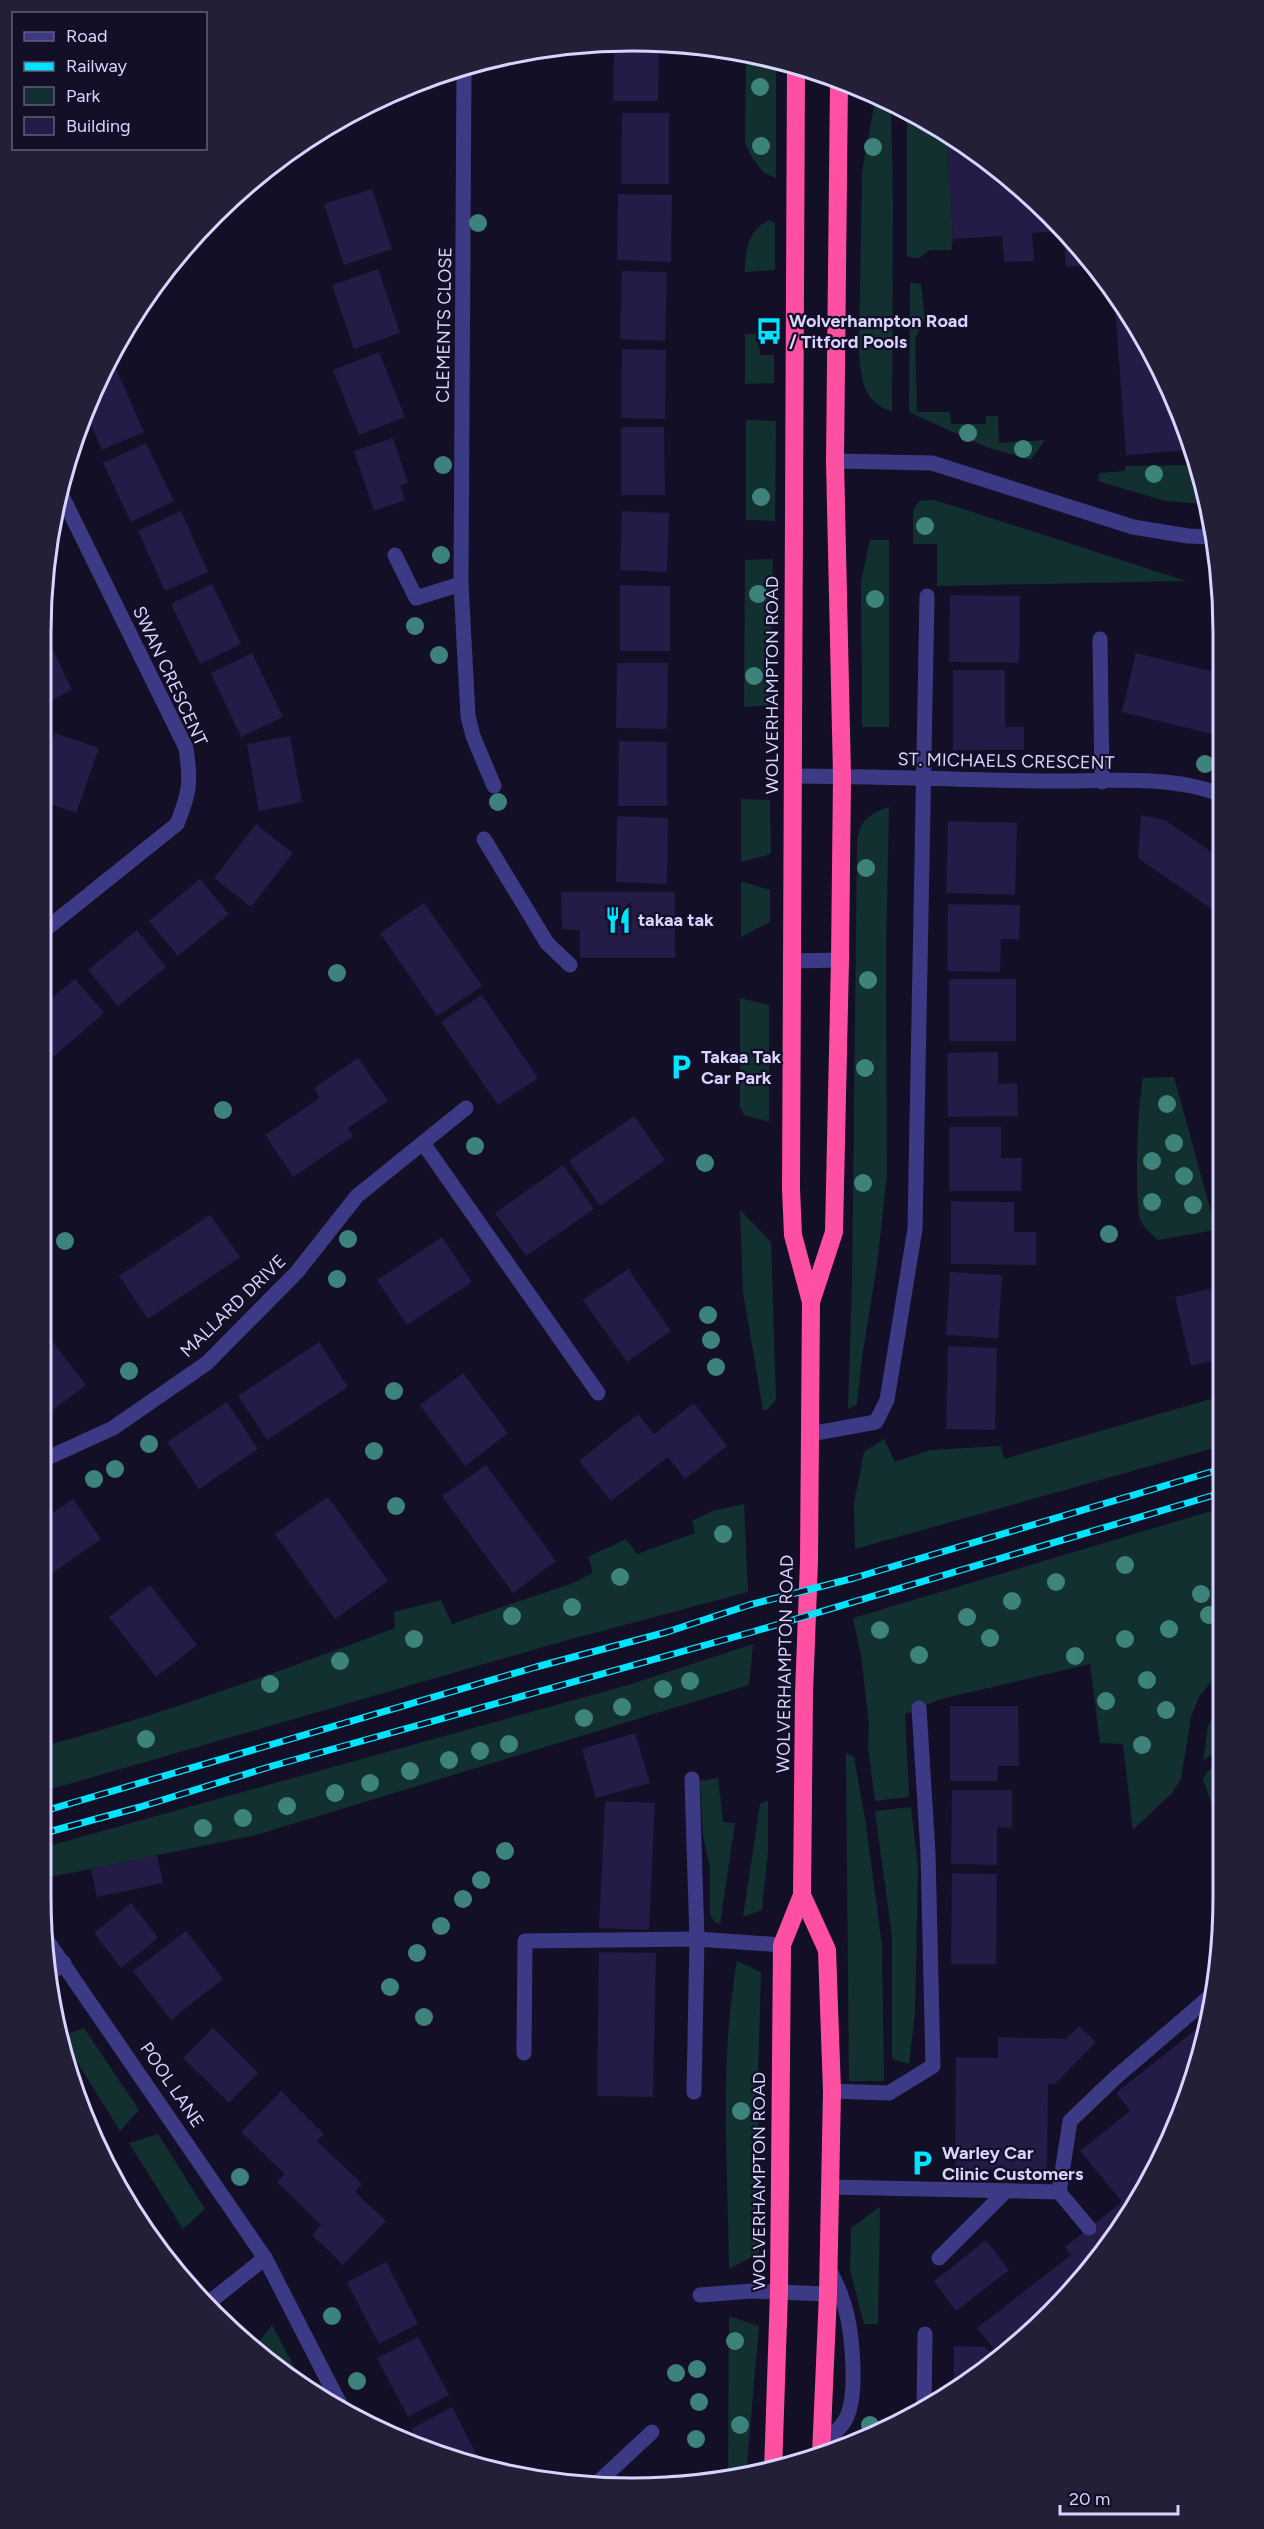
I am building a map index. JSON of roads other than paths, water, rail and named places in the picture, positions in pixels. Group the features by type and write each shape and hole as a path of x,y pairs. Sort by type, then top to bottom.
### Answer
{"highway":[{"name":"WOLVERHAMPTON ROAD","path":"773,2460 779,2292 782,1945 802,1894 810,1434 811,1302 793,1235 791,1189 796,75"},
{"name":"WOLVERHAMPTON ROAD","path":"811,1302 834,1232 842,776 835,461 839,89"},
{"name":"WOLVERHAMPTON ROAD","path":"802,1894 827,1950 832,2091 829,2268 821,2446"}],"street":[{"name":"CLEMENTS CLOSE","path":"464,76 461,584 468,716 473,736 494,786"},
{"path":"835,461 932,463 1133,527 1205,537"},
{"name":"SWAN CRESCENT","path":"51,925 177,824 186,802 191,777 186,748 66,504"},
{"path":"395,555 416,598 461,584"},
{"path":"810,1434 876,1422 887,1400 915,1229 927,596"},
{"path":"1100,639 1102,782"},
{"name":"ST. MICHAELS CRESCENT","path":"792,776 923,780 1102,782 1145,780 1175,783 1213,792"},
{"path":"484,839 547,944 570,965"},
{"path":"792,961 840,960"},
{"name":"MALLARD DRIVE","path":"51,1456 113,1428 207,1364 297,1272 357,1196 466,1108"},
{"path":"423,1143 598,1393"},
{"path":"832,2091 889,2093 933,2066 928,1853 919,1708"},
{"path":"692,1779 697,1939 694,2092"},
{"path":"524,2053 525,1941 697,1939 782,1945"},
{"name":"POOL LANE","path":"53,1949 266,2258 337,2397"},
{"path":"56,1969 64,1963"},
{"path":"1089,2228 1059,2192 1070,2121 1114,2078 1203,2002"},
{"path":"830,2187 1059,2192"},
{"path":"939,2258 1006,2191"},
{"path":"213,2299 266,2258"},
{"name":"WOLVERHAMPTON ROAD","path":"826,2444 844,2422 851,2406 851,2355 848,2323 843,2298 829,2268"},
{"path":"700,2295 752,2291 828,2294"},
{"path":"924,2399 925,2334"},
{"path":"603,2477 652,2432"}],"railway":[{"path":"51,1809 536,1667 667,1632 749,1605 854,1578 1213,1471"},
{"path":"51,1831 140,1807 272,1766 752,1632 1213,1495"}],"place":[{"name":"Wolverhampton Road / Titford Pools","path":"769,331"},
{"name":"takaa tak","path":"618,920"},
{"name":"Takaa Tak Car Park","path":"681,1067"},
{"name":"Warley Car Clinic Customers","path":"922,2163"}]}
